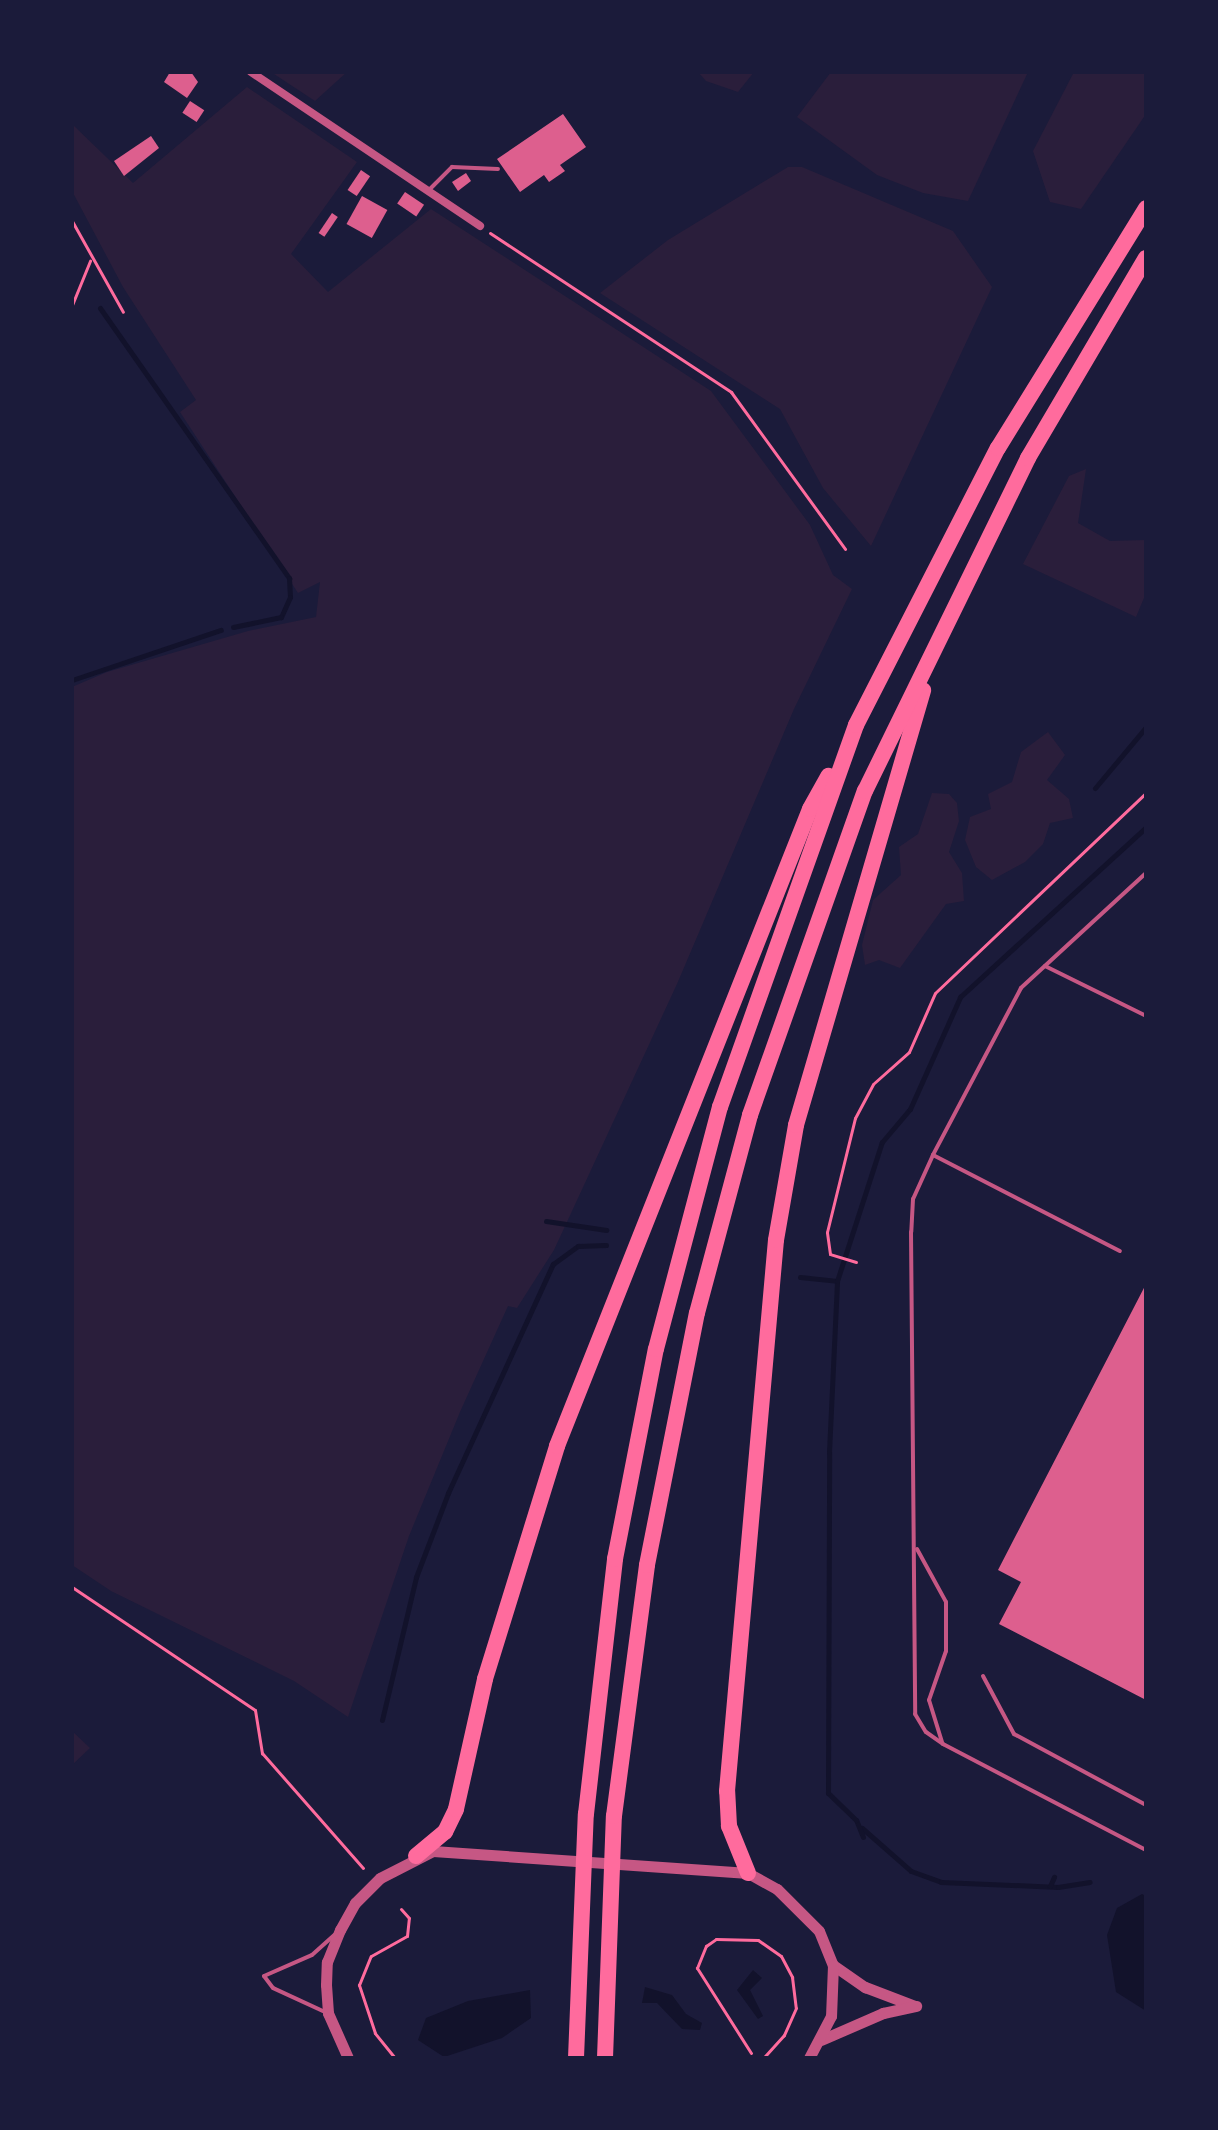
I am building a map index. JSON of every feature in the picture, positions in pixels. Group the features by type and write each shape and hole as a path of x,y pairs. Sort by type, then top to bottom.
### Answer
{"highway":[{"path":"416,1856 445,1832 456,1809 485,1679 557,1446 810,809 998,448 1146,208"},
{"path":"605,2058 614,1816 647,1565 697,1313 750,1115 830,882 865,791 1028,458 1146,258"},
{"path":"748,1873 729,1826 727,1791 776,1240 796,1125 937,643"},
{"path":"576,2058 587,1799 615,1559 656,1349 720,1107 856,725"}],"street":[{"path":"251,72 480,226"},
{"path":"348,2058 328,2013 327,1962 355,1903 380,1878 416,1856 480,1853 748,1873 800,1908 819,1931 833,1965 831,2016 809,2058"},
{"path":"821,2040 883,2013 916,2006 865,1987 833,1965"}],"lane":[{"path":"428,191 452,167 498,169"},
{"path":"1146,873 1021,988 913,1199 911,1232 915,1714 926,1732 943,1744 1146,1850"},
{"path":"1045,966 1146,1016"},
{"path":"933,1155 1120,1251"},
{"path":"916,1547 946,1602 946,1651 929,1700 943,1744"},
{"path":"983,1676 1014,1734 1146,1805"},
{"path":"328,2013 273,1988 264,1976 312,1955 340,1930"}],"path":[{"path":"72,221 123,312"},
{"path":"480,226 731,392 845,549"},
{"path":"72,305 91,259"},
{"path":"856,1262 830,1254 827,1232 855,1118 873,1084 909,1052 935,993 1146,793"},
{"path":"72,1587 255,1710 262,1753 363,1868"},
{"path":"395,2058 375,2033 359,1985 371,1956 407,1936 409,1918 401,1909"},
{"path":"751,2053 697,1968 706,1946 716,1939 758,1940 781,1956 792,1977 796,2008 784,2035 763,2058"}],"shaded area":[{"path":"271,72 347,72 315,101"},
{"path":"698,72 754,72 738,92 706,81"},
{"path":"831,72 1028,72 968,201 923,193 877,175 797,117"},
{"path":"1074,72 1146,72 1146,114 1081,209 1050,202 1033,151"},
{"path":"247,87 357,162 291,254 328,292 431,209 711,391 810,525 833,575 852,589 794,709 677,984 554,1250 517,1308 508,1306 460,1412 409,1536 348,1717 294,1681 111,1591 72,1565 72,687 107,672 248,631 316,617 320,582 298,593 180,412 196,400 123,287 72,191 72,124 133,183"},
{"path":"788,167 802,167 953,231 992,287 871,546 823,488 780,409 600,293 668,240"},
{"path":"1086,469 1078,523 1110,541 1146,540 1146,593 1136,617 1023,564 1069,476"},
{"path":"1048,732 1065,755 1047,780 1069,799 1073,818 1050,823 1043,844 1025,862 992,880 976,867 965,840 970,817 991,809 988,794 1012,782 1021,752"},
{"path":"932,793 949,794 957,803 959,821 949,852 962,873 964,901 946,904 900,968 879,960 865,965 862,945 873,900 901,875 899,847 918,834"},
{"path":"72,1731 90,1748 72,1765"},
{"path":"1142,1894 1146,1896 1146,2011 1116,1992 1107,1935 1117,1908"},
{"path":"753,1970 762,1978 750,1990 763,2016 758,2019 737,1990"},
{"path":"645,1987 672,1995 686,2014 702,2023 700,2030 682,2029 657,2003 642,2003"},
{"path":"530,1990 531,2018 502,2038 444,2057 418,2040 426,2018 468,2001"}],"building":[{"path":"170,72 191,72 198,82 187,98 164,82"},
{"path":"190,101 204,110 197,122 182,113"},
{"path":"563,114 586,147 560,165 565,171 549,182 544,175 520,192 497,159"},
{"path":"151,136 159,148 124,176 114,161"},
{"path":"361,170 370,176 357,196 348,190"},
{"path":"466,173 471,181 458,191 452,182"},
{"path":"405,192 424,205 416,216 397,204"},
{"path":"362,196 387,210 372,238 346,224"},
{"path":"332,213 338,217 324,237 319,233"},
{"path":"1146,1284 1146,1700 999,1624 1021,1582 998,1570"}],"waterway":[{"path":"100,308 289,578 290,597 281,617 233,627"},
{"path":"72,680 221,630"},
{"path":"1095,788 1146,727"},
{"path":"863,1837 856,1820 828,1793 829,1452 837,1281 882,1142 910,1109 960,997 1146,827"},
{"path":"546,1221 606,1230"},
{"path":"382,1720 416,1577 448,1493 553,1264 578,1246 606,1245"},
{"path":"800,1277 837,1281"},
{"path":"862,1828 911,1871 941,1882 1058,1887 1090,1882"},
{"path":"1050,1886 1054,1877"}]}
